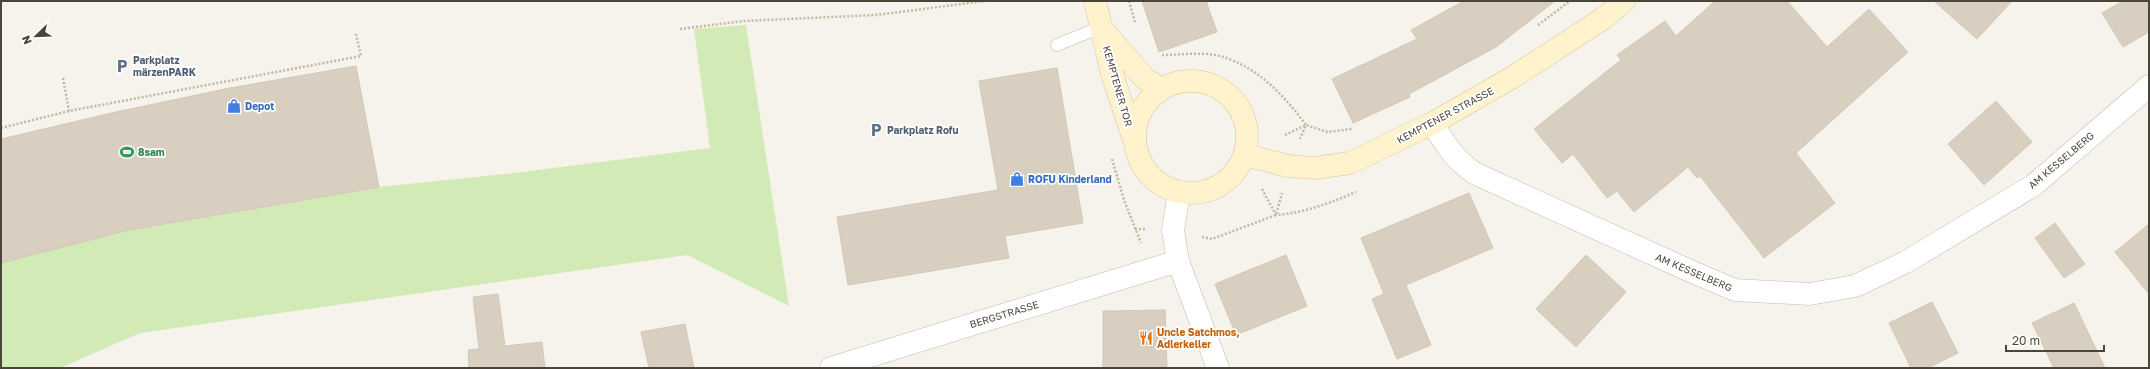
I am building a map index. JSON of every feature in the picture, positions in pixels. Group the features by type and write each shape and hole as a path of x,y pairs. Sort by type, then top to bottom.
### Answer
{"main road":[{"name":"KEMPTENER TOR","path":"1095,1 1112,74 1136,146"},
{"name":"KEMPTENER STRASSE","path":"1245,155 1288,166 1315,168 1350,163 1433,123 1514,77 1604,18 1624,1"},
{"name":"KEMPTENER TOR","path":"1101,27 1144,78 1161,89"},
{"path":"1196,81 1212,84 1228,94 1240,109 1245,118 1248,139 1245,155 1238,168 1227,181 1214,189 1196,194 1179,192 1157,182 1150,175 1139,157 1136,146 1135,132 1138,119 1147,102 1161,89 1178,82 1196,81"}],"street":[{"name":"AM KESSELBERG","path":"1433,123 1446,147 1458,161 1474,173 1735,290 1810,294 1855,286 1906,262 2034,185 2149,86"},
{"path":"1179,192 1173,230 1178,261 1218,368"},
{"name":"BERGSTRASSE","path":"831,368 1178,261"}],"lane":[{"path":"1057,45 1101,27"}],"path":[{"path":"680,29 744,21 875,14 984,1"},
{"path":"1,128 69,111 361,56 356,34"},
{"path":"63,78 69,111"},
{"path":"1306,125 1327,132"},
{"path":"1276,215 1289,214 1327,204 1360,191"}],"green space":[{"path":"746,25 789,306 687,255 140,333 60,368 1,368 1,263 129,230 379,187 514,173 710,148 694,29"}],"building":[{"path":"1142,1 1206,1 1217,32 1159,52"},
{"path":"1464,1 1555,1 1496,47 1409,94 1410,97 1353,123 1332,79 1417,39 1411,30"},
{"path":"1715,1 1787,1 1827,47 1869,9 1908,52 1796,153 1835,203 1764,258 1700,176 1697,178 1688,167 1634,212 1617,191 1607,198 1573,154 1562,163 1534,129 1621,60 1617,55 1665,21 1676,36"},
{"path":"1934,1 2012,1 1977,39"},
{"path":"2123,1 2149,1 2149,32 2123,47 2102,13"},
{"path":"356,66 379,187 129,230 1,263 1,139 116,112 230,88"},
{"path":"1057,68 1083,223 1005,236 1009,258 848,285 837,217 998,190 979,81"},
{"path":"1996,101 2032,142 1984,185 1948,144"},
{"path":"1469,193 1493,248 1406,285 1431,345 1397,359 1372,299 1384,294 1361,238"},
{"path":"2055,223 2085,264 2064,278 2035,238"},
{"path":"2149,224 2149,294 2115,252"},
{"path":"1286,255 1307,306 1236,335 1215,284"},
{"path":"1586,255 1626,292 1576,347 1536,309"},
{"path":"498,294 505,346 542,342 545,368 469,368 468,350 479,349 473,297"},
{"path":"1932,302 1958,353 1928,368 1911,368 1889,323"},
{"path":"2074,303 2105,368 2054,368 2032,323"},
{"path":"1165,310 1167,368 1103,368 1103,311"},
{"path":"685,324 694,368 649,368 641,332"}],"place":[{"name":"Parkplatz märzenPARK","path":"122,66"},
{"name":"Depot","path":"234,106"},
{"name":"Parkplatz Rofu","path":"876,130"},
{"name":"8sam","path":"127,152"},
{"name":"ROFU Kinderland","path":"1017,179"},
{"name":"Uncle Satchmos, Adlerkeller","path":"1146,338"}]}
